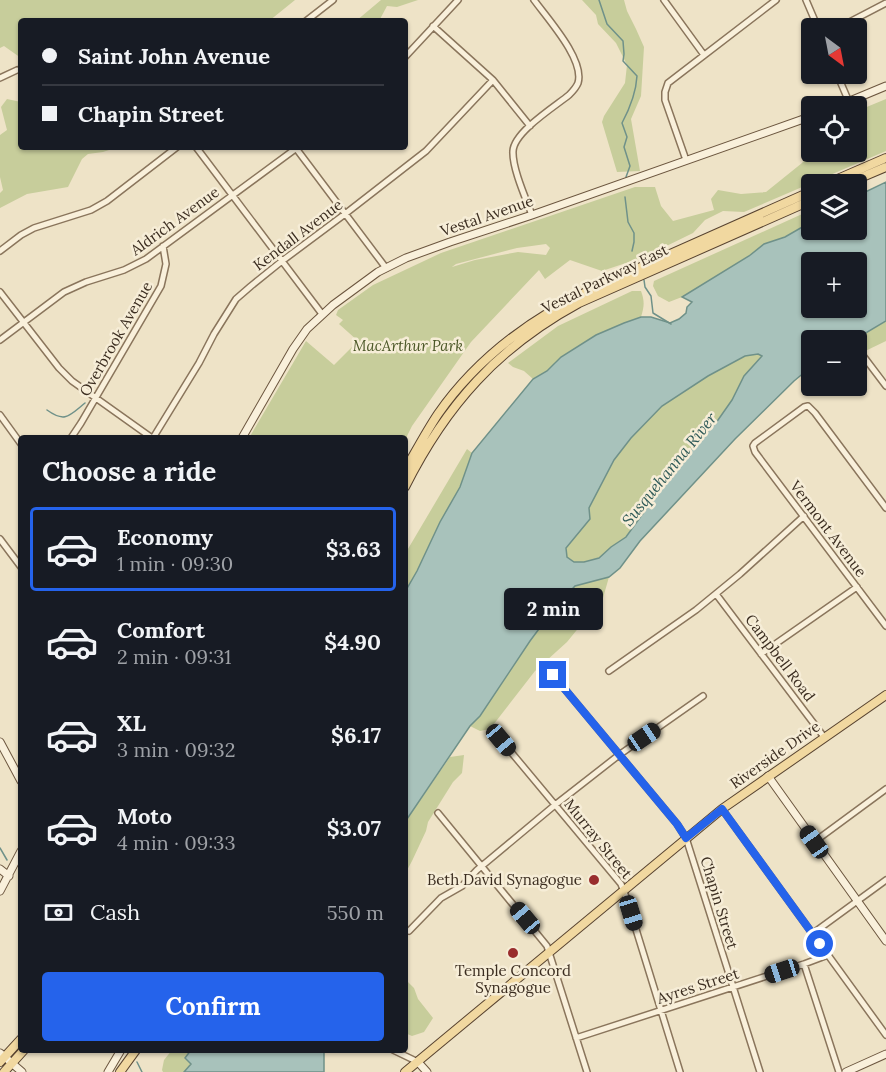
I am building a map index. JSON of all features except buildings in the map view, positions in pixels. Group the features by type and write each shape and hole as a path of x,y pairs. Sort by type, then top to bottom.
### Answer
{"main road":[{"path":"849,174 886,158"},
{"path":"867,175 886,166"},
{"name":"Vestal Parkway East","path":"408,465 439,413 462,385 491,356 536,320 572,298 801,196"},
{"name":"Vestal Parkway East","path":"408,483 435,434 462,397 500,357 545,323 579,303 801,205"},
{"name":"Riverside Drive","path":"405,1072 722,809 886,695"},
{"path":"1,1058 18,1042"},
{"path":"4,1072 21,1053"},
{"path":"120,1072 134,1053"}],"street":[{"path":"310,18 333,0"},
{"path":"408,54 458,0"},
{"path":"532,215 514,164 513,152 518,137 570,95 579,75 570,50 534,0"},
{"path":"664,0 704,55"},
{"path":"686,160 665,100 668,83 776,0"},
{"path":"806,0 814,18"},
{"path":"857,18 886,3"},
{"path":"433,27 493,80 530,126"},
{"path":"0,78 17,70"},
{"name":"Kendall Avenue","path":"155,435 236,299 426,151 493,80"},
{"path":"863,96 886,86"},
{"name":"Vestal Avenue","path":"244,435 307,329 322,314 378,272 406,258 450,242 801,120"},
{"path":"0,250 34,228 91,210 107,201 173,150"},
{"path":"198,150 322,314"},
{"name":"Aldrich Avenue","path":"0,339 64,292 124,270 146,259 293,150"},
{"path":"297,150 386,268"},
{"name":"Overbrook Avenue","path":"73,435 161,286 166,264 163,246"},
{"path":"0,292 59,368 72,381 149,435"},
{"path":"867,361 886,386"},
{"name":"Vermont Avenue","path":"886,508 808,406 755,442 753,446 755,452 886,626"},
{"path":"0,415 18,440"},
{"path":"609,671 696,610 804,516"},
{"path":"0,539 18,563"},
{"path":"0,552 6,547"},
{"path":"762,654 857,587"},
{"name":"Campbell Road","path":"716,594 824,737"},
{"name":"Chapin Street","path":"553,675 677,824 686,838 760,1072"},
{"path":"408,931 441,898 462,885 555,805 619,755 703,696"},
{"name":"Murray Street","path":"501,740 624,890 680,1072"},
{"path":"0,742 18,775"},
{"path":"768,776 886,941"},
{"path":"814,842 886,789"},
{"path":"722,809 886,1035"},
{"path":"438,813 547,946 587,1072"},
{"path":"0,891 18,857"},
{"path":"0,869 9,876"},
{"path":"812,934 886,880"},
{"name":"Ayres Street","path":"576,1038 828,955"},
{"path":"804,964 839,1072"},
{"path":"108,1072 119,1053"},
{"path":"399,1053 418,1062 427,1072"},
{"path":"846,1072 886,1054"},
{"path":"1,1058 12,1063 22,1072"}],"green space":[{"path":"0,0 295,0 273,18 18,18 18,56 4,46 0,48"},
{"path":"381,0 418,0 397,7 387,6 381,18 360,18"},
{"path":"582,0 624,0 644,47 641,96 631,119 640,171 617,172 602,122 625,83 627,65 616,43 598,24 596,15"},
{"path":"7,99 18,101 18,150 109,150 88,154 82,159 68,187 27,194 0,208 0,193 3,190 0,177 0,135 7,130 1,107"},
{"name":"MacArthur Park","path":"886,99 886,151 867,159 867,107"},
{"name":"MacArthur Park","path":"860,162 832,174 801,174 801,188 744,212 723,211 705,220 693,233 644,257 602,271 570,260 545,279 539,270 471,342 408,435 251,435 306,341 334,365 358,341 339,324 343,320 336,315 338,310 373,285 441,253 635,187 655,187 661,206 673,221 714,210 711,199 718,190 741,194 766,192 802,163","holes":["546,244 550,248 546,255 518,252 475,260 452,267 456,264 517,248"]},
{"path":"801,215 801,228 785,237 764,244 749,256 682,297 669,302 658,296 653,286 654,281"},
{"path":"632,291 641,291 644,304 641,317 596,335 561,357 547,371 533,379 524,371 508,363 558,326"},
{"path":"886,321 886,341 867,350 867,332"},
{"path":"745,355 763,355 718,420 670,476 626,537 599,558 574,562 567,557 565,548 574,536 614,460 631,438 662,406"},
{"path":"467,449 472,453 460,487 408,587 408,549"},
{"path":"609,577 603,598 567,642 535,671 490,729 480,731 470,726 480,716 553,610 575,586"},
{"path":"464,755 462,773 453,782 428,822 408,868 408,818 450,757"},
{"path":"408,982 433,1018 424,1032 412,1036 408,1034"},
{"path":"170,1053 189,1053 186,1058 191,1064 184,1072 163,1072 164,1060"}],"water":[{"path":"886,182 886,321 867,332 867,330 801,330 801,375 735,439 640,541 620,568 609,577 575,586 553,610 408,818 408,587 460,487 472,453 533,379 547,371 561,357 596,335 641,317 651,317 670,323 679,319 686,313 687,307 692,302 682,297 749,256 764,244 785,237 801,228 801,240 867,240 867,191","holes":["758,354 762,356 744,376 732,400 718,420 670,476 626,537 599,558 574,562 567,557 566,548 590,519 589,508 614,460 631,438 662,406 708,376 745,356"]},
{"path":"189,1053 324,1053 324,1072 184,1072 191,1064 185,1058"}],"waterway":[{"path":"599,0 607,24 623,41 623,61 637,76 632,101 622,123 627,137 624,147 630,166 626,177"},
{"path":"625,197 628,222 634,233 632,251"},
{"path":"644,280 645,287 651,296 653,313 671,324"},
{"path":"47,410 63,417 85,403"},
{"path":"0,848 7,860"},
{"path":"137,1062 142,1072"}],"place":[{"name":"Beth David Synagogue","path":"594,880"},
{"name":"Temple Concord Synagogue","path":"513,953"}],"route":[{"path":"553,675 677,824 686,838 722,809 820,944"}],"water label":[{"name":"Susquehanna River","path":"669,469"}]}
